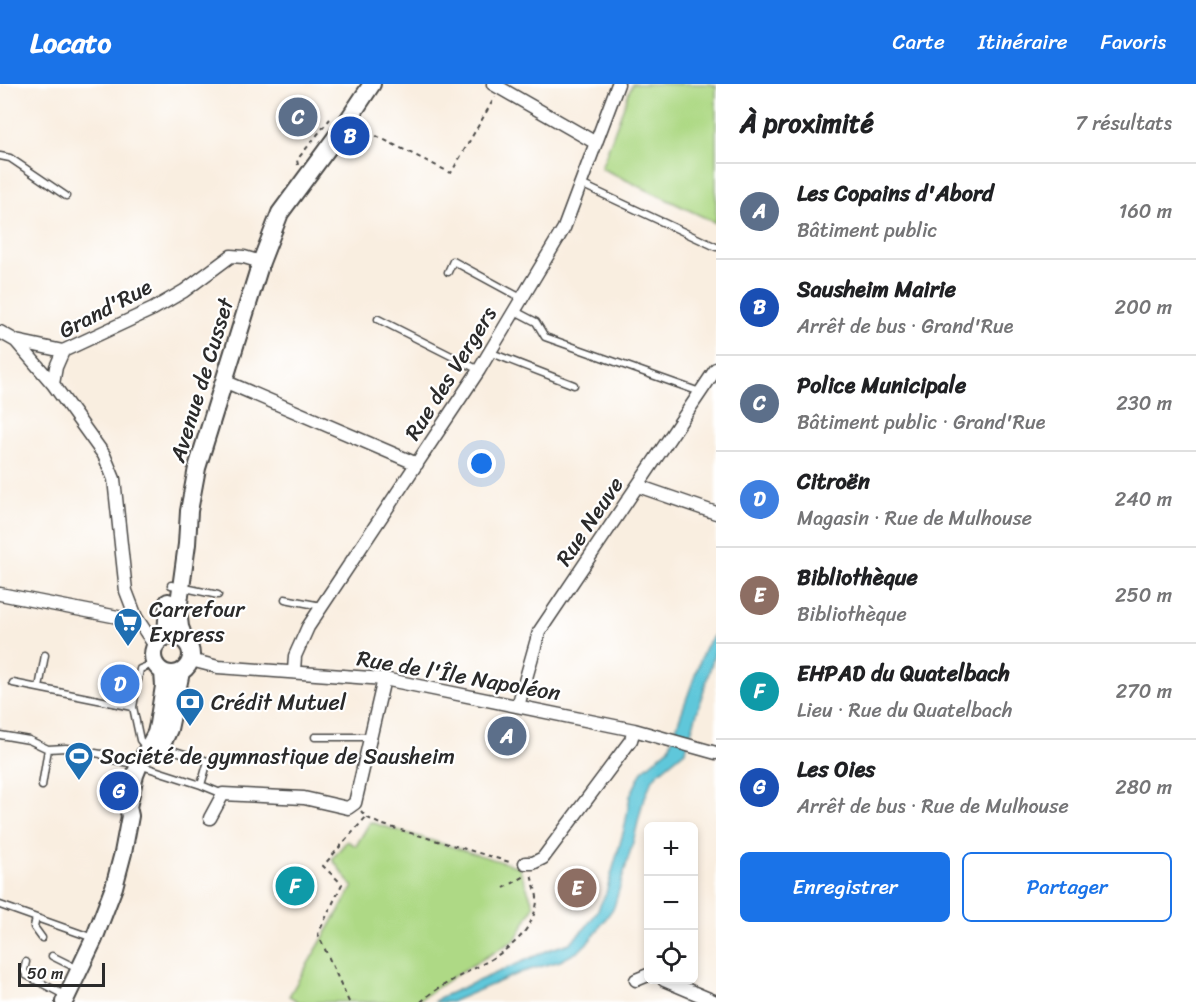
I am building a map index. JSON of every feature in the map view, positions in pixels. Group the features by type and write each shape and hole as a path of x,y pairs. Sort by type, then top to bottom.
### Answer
{"main road":[{"path":"261,262 280,213 372,84"},
{"name":"Avenue de Cusset","path":"160,641 187,544 189,511 197,468 261,262"},
{"name":"Avenue de Cusset","path":"175,585 180,627 185,640"},
{"path":"65,999 94,939 114,887 130,816 128,807 143,767 169,729 191,649 185,640 176,636 160,641 153,651 164,686 155,748"},
{"path":"159,668 175,674 186,666"}],"street":[{"name":"Rue des Vergers","path":"294,671 295,656 308,627 479,370 564,228 618,84"},
{"path":"497,86 596,143"},
{"name":"Grand'Rue","path":"53,384 56,367 63,351 153,309 184,291 231,256 244,256 261,262"},
{"path":"0,332 16,341 63,351"},
{"path":"16,341 53,384 104,455 114,479 126,591 136,617 160,641"},
{"name":"Rue Neuve","path":"518,706 539,632 716,369"},
{"path":"224,381 417,464"},
{"path":"638,486 716,513"},
{"path":"0,594 128,619 136,617"},
{"name":"Rue de l'Île Napoléon","path":"186,666 294,671 384,679 634,730 716,753"},
{"path":"210,818 223,794 304,798 348,808 355,803 384,679"},
{"path":"525,863 533,863 543,858 631,740 634,730"},
{"path":"636,980 644,977"},
{"path":"673,984 716,1002"}],"lane":[{"path":"0,156 10,158 66,196"},
{"path":"581,184 716,247"},
{"path":"448,272 453,261 521,298"},
{"path":"513,311 536,322 545,337 700,392"},
{"path":"378,319 479,370"},
{"path":"489,351 574,385"},
{"path":"175,585 218,595"},
{"path":"285,599 321,606"},
{"path":"39,688 45,655"},
{"path":"159,668 140,669 133,707 140,740 155,748 208,761 201,785"},
{"path":"13,683 133,707"},
{"path":"0,735 29,740 48,749 66,748 101,754 108,759 143,767 223,794"},
{"path":"315,737 372,737"},
{"path":"42,786 48,749"},
{"path":"0,905 94,939"},
{"path":"36,918 34,927 36,933 42,938"},
{"path":"52,956 79,970"},
{"path":"26,962 24,970 26,975 65,999"}],"path":[{"path":"352,124 451,173 497,86"},
{"path":"349,1002 318,933 342,884 323,866 366,817 380,824 512,862 525,863"},
{"path":"421,1002 453,980 473,971 522,936 531,921 538,901 531,873 504,888"}],"green space":[{"path":"632,84 709,84 716,86 716,223 601,168"},
{"path":"370,822 519,867 534,906 515,940 416,1002 299,1002 289,996 353,887 332,859 347,841 356,846"}],"water":[{"path":"716,633 716,649 686,750 657,774 651,782 642,805 614,907 592,938 579,951 560,961 522,972 451,1002 435,1002 439,998 551,949 570,943 586,927 606,893 625,826 630,796 642,771 669,748 705,647"}],"place":[{"name":"Police Municipale","path":"298,117"},
{"name":"Sausheim Mairie","path":"350,136"},
{"name":"Carrefour Express","path":"128,648"},
{"name":"Citroën","path":"120,684"},
{"name":"Crédit Mutuel","path":"190,728"},
{"name":"Les Copains d'Abord","path":"507,736"},
{"name":"Société de gymnastique de Sausheim","path":"79,782"},
{"name":"Les Oies","path":"119,791"},
{"name":"EHPAD du Quatelbach","path":"295,886"},
{"name":"Bibliothèque","path":"577,888"}]}
